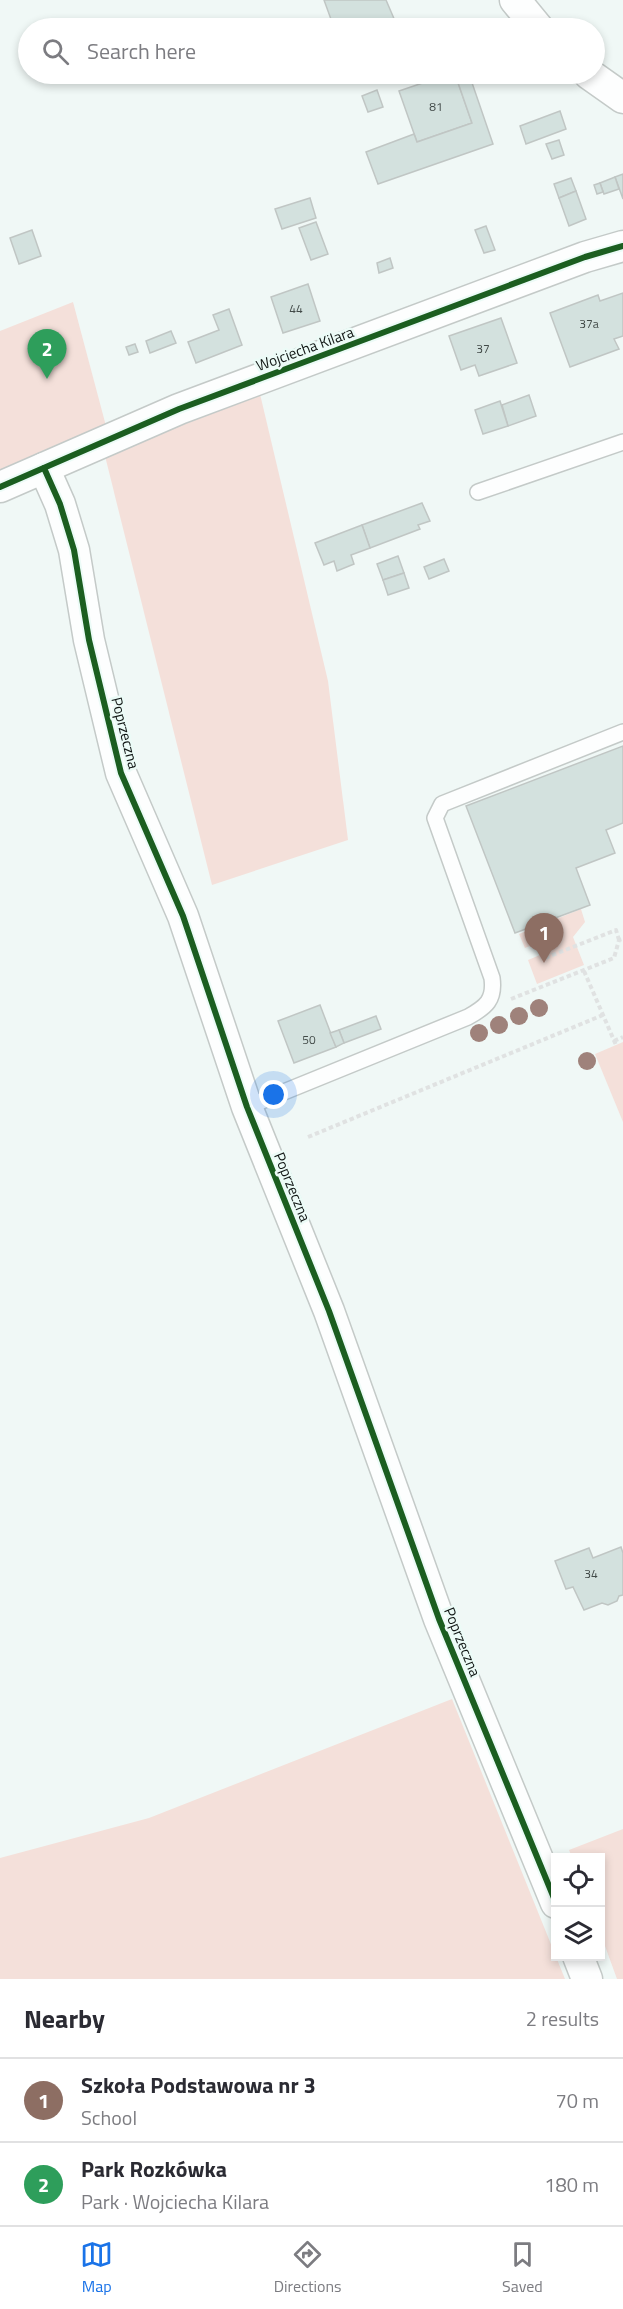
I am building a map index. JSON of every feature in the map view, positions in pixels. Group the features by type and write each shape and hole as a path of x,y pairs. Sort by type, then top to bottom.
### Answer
{"street":[{"path":"515,0 530,18"},
{"path":"604,84 623,98"},
{"name":"Wojciecha Kilara","path":"0,487 179,409 574,261 623,246"},
{"name":"Poprzeczna","path":"44,468 60,504 74,550 89,639 121,773 183,916 247,1107 329,1311 439,1619 551,1893"},
{"path":"580,1961 587,1979"}],"lane":[{"path":"478,492 623,442"},
{"path":"247,1107 468,1017 491,1002 494,990 492,978 435,818 442,804 623,732"}],"path":[{"path":"491,1002 499,1004 614,958 621,939 616,930 544,958"},
{"path":"585,970 615,1043 623,1038"},
{"path":"308,1137 603,1015"}],"shaded area":[{"path":"73,302 106,426 0,477 0,331"},
{"path":"260,394 328,681 348,840 212,885 105,456"},
{"path":"581,909 585,922 573,937 584,965 537,984 528,960 540,955 535,944 525,948 519,934"},
{"path":"623,1042 623,1122 595,1054"},
{"path":"452,1699 551,1944 551,1961 558,1961 565,1979 0,1979 0,1858 149,1818"},
{"path":"623,1829 623,1979 617,1979 605,1946 605,1853 570,1853 569,1850"}],"building":[{"path":"324,0 386,0 394,18 331,18"},
{"path":"420,84 458,84 472,123 417,142 399,91"},
{"path":"458,84 472,84 493,144 378,184 366,152 414,134 417,142 472,123"},
{"path":"377,90 383,107 368,112 362,96"},
{"path":"560,111 566,129 526,144 520,126"},
{"path":"559,140 564,155 552,159 546,144"},
{"path":"623,174 623,199 615,177"},
{"path":"615,177 619,189 604,194 600,183"},
{"path":"571,178 576,191 559,198 554,184"},
{"path":"600,183 603,192 597,194 594,185"},
{"path":"576,191 586,219 569,226 559,198"},
{"path":"310,198 316,218 282,229 275,209"},
{"path":"316,222 328,254 311,260 299,228"},
{"path":"486,226 495,250 484,253 475,230"},
{"path":"32,230 41,256 19,264 10,238"},
{"path":"390,258 393,268 379,273 377,263"},
{"path":"308,284 320,321 283,333 271,297"},
{"path":"623,293 623,336 614,339 619,349 570,367 550,313 598,295 600,301"},
{"path":"229,309 242,345 196,363 188,342 219,330 213,315"},
{"path":"501,318 517,363 479,376 475,365 461,370 449,336"},
{"path":"171,331 176,343 150,353 146,341"},
{"path":"135,344 138,352 129,355 126,347"},
{"path":"529,395 536,416 508,426 502,405"},
{"path":"500,401 508,426 483,434 475,410"},
{"path":"422,503 430,521 418,525 420,529 370,548 362,525"},
{"path":"362,525 370,548 351,555 354,564 337,571 334,561 324,565 315,543"},
{"path":"398,556 404,573 383,580 377,564"},
{"path":"444,559 449,571 429,579 424,567"},
{"path":"404,573 409,588 388,595 383,580"},
{"path":"623,746 623,823 606,830 615,853 576,868 590,905 515,933 466,806"},
{"path":"320,1005 336,1047 294,1063 278,1021"},
{"path":"376,1016 381,1029 344,1043 339,1030"},
{"path":"339,1030 344,1043 336,1047 330,1033"},
{"path":"621,1547 623,1595 608,1605 602,1603 584,1610 573,1587 566,1589 555,1561 589,1548 593,1558"}],"cycle path":[{"path":"0,487 179,409 585,257 623,246"},
{"path":"44,468 60,504 74,550 89,640 121,773 183,916 247,1107 329,1311 439,1619 551,1891"}],"place":[{"name":"Park Rozkówka","path":"47,379"},
{"name":"Szkoła Podstawowa nr 3","path":"544,963"}]}
